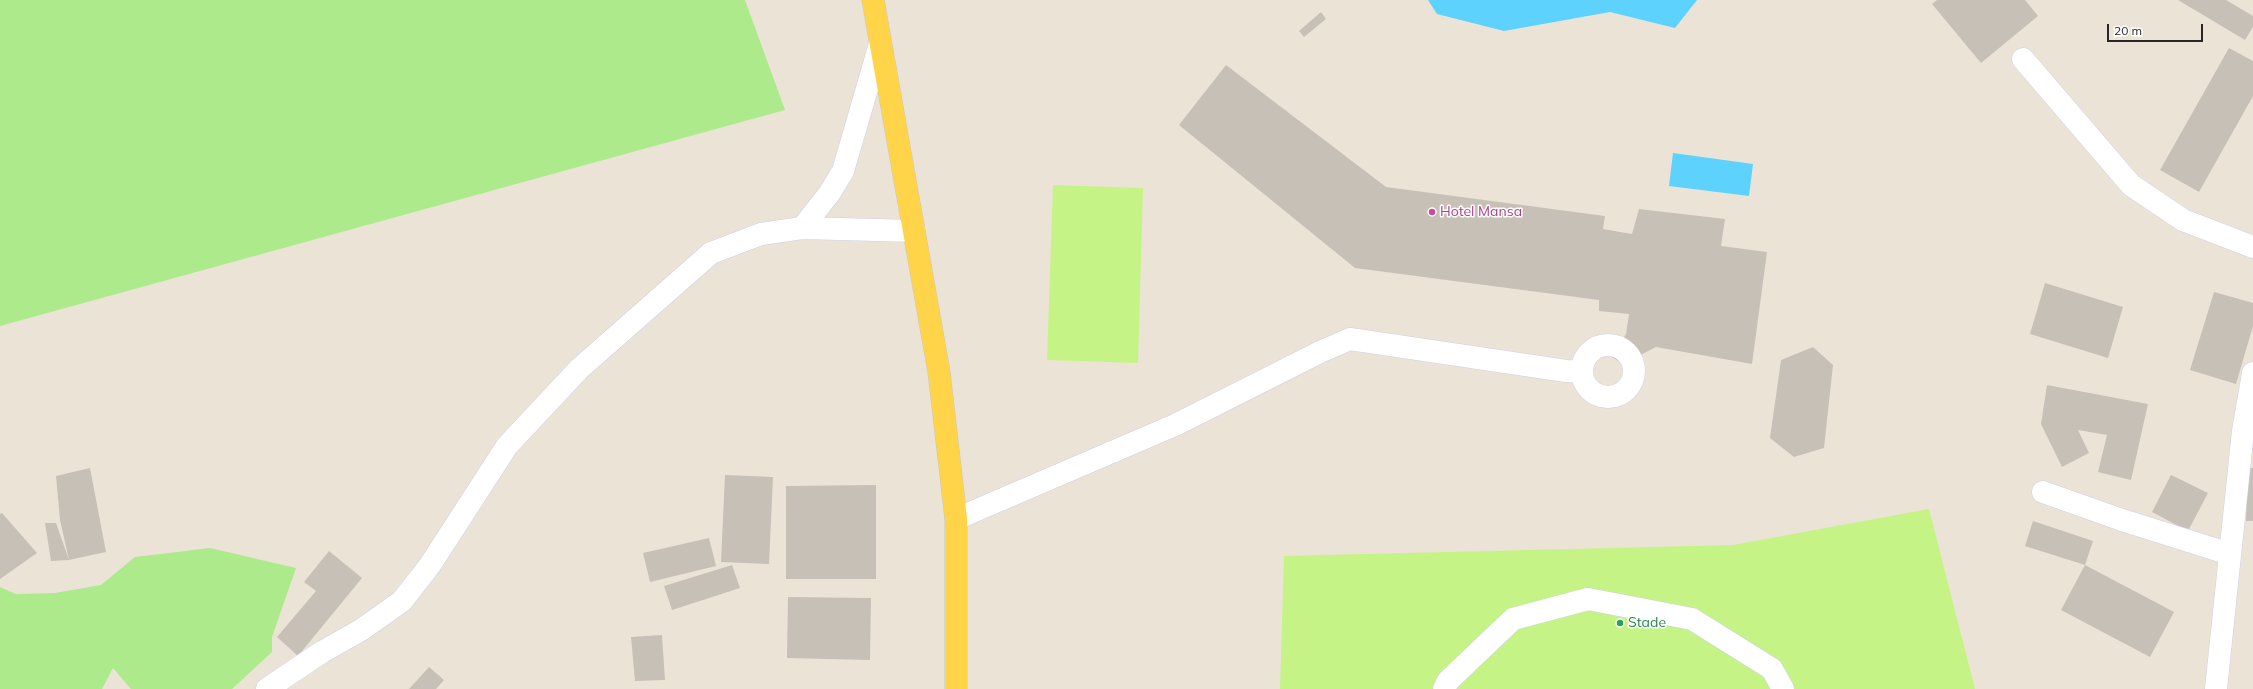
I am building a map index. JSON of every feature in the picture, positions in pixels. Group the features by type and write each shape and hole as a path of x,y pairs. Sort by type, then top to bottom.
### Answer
{"main road":[{"path":"872,0 939,372 956,519 956,689"}],"street":[{"path":"802,228 829,194 843,171 880,44"},
{"path":"2023,59 2131,185 2183,220 2253,247"},
{"path":"267,689 322,652 361,630 402,601 430,565 507,446 579,369 711,253 761,234 802,228 914,231"},
{"path":"956,519 1175,425 1320,352 1350,339 1566,371 1582,372"},
{"path":"2216,689 2243,431 2253,374"},
{"path":"2042,492 2122,520 2230,554"},
{"path":"1444,689 1448,681 1513,619 1588,599 1692,619 1772,669 1783,689"}],"green space":[{"path":"0,0 745,0 785,110 0,326"},
{"path":"1053,185 1143,188 1138,363 1047,360"},
{"name":"Stade","path":"1929,509 1975,689 1280,689 1284,556 1733,545"},
{"path":"210,548 296,568 272,637 272,652 232,689 131,689 113,668 102,689 0,689 0,587 16,594 55,593 101,585 135,557"}],"water":[{"path":"1428,0 1697,0 1675,28 1610,12 1504,31 1437,14"},
{"path":"1673,153 1753,164 1749,196 1669,186"}],"building":[{"path":"1937,0 2025,0 2038,16 1981,63 1932,4"},
{"path":"2178,0 2226,0 2253,16 2253,27 2245,40"},
{"path":"1321,12 1326,19 1304,37 1299,31"},
{"path":"2229,48 2253,61 2253,96 2199,192 2160,170"},
{"name":"Hotel Mansa","path":"1226,65 1386,187 1605,216 1603,229 1632,234 1639,209 1725,219 1721,246 1767,252 1752,364 1656,347 1623,364 1612,357 1626,334 1629,314 1599,311 1599,300 1355,268 1179,125"},
{"path":"2045,283 2123,307 2108,358 2030,334"},
{"path":"2214,292 2253,303 2253,326 2236,384 2190,370"},
{"path":"1813,347 1833,365 1824,448 1794,457 1770,438 1781,360"},
{"path":"2047,385 2148,404 2131,480 2098,472 2107,435 2078,430 2089,453 2062,467 2041,424"},
{"path":"90,468 106,552 69,560 60,520 56,476"},
{"path":"2248,468 2253,468 2253,521 2246,521"},
{"path":"725,475 773,477 769,564 721,562"},
{"path":"2171,475 2208,493 2188,531 2152,512"},
{"path":"876,485 876,579 786,579 786,486"},
{"path":"2,513 37,553 0,579 0,514"},
{"path":"2033,521 2093,541 2085,565 2025,546"},
{"path":"45,523 56,523 69,560 51,561"},
{"path":"709,538 716,566 650,582 643,553"},
{"path":"329,551 362,578 298,656 277,637 316,591 304,582"},
{"path":"732,565 740,588 672,610 664,586"},
{"path":"2085,565 2174,612 2150,657 2061,610"},
{"path":"788,597 871,598 870,660 787,658"},
{"path":"662,635 665,680 635,681 631,637"},
{"path":"429,667 444,680 436,689 409,689"}],"place":[{"name":"Hotel Mansa","path":"1432,212"},
{"name":"Stade","path":"1620,623"}]}
